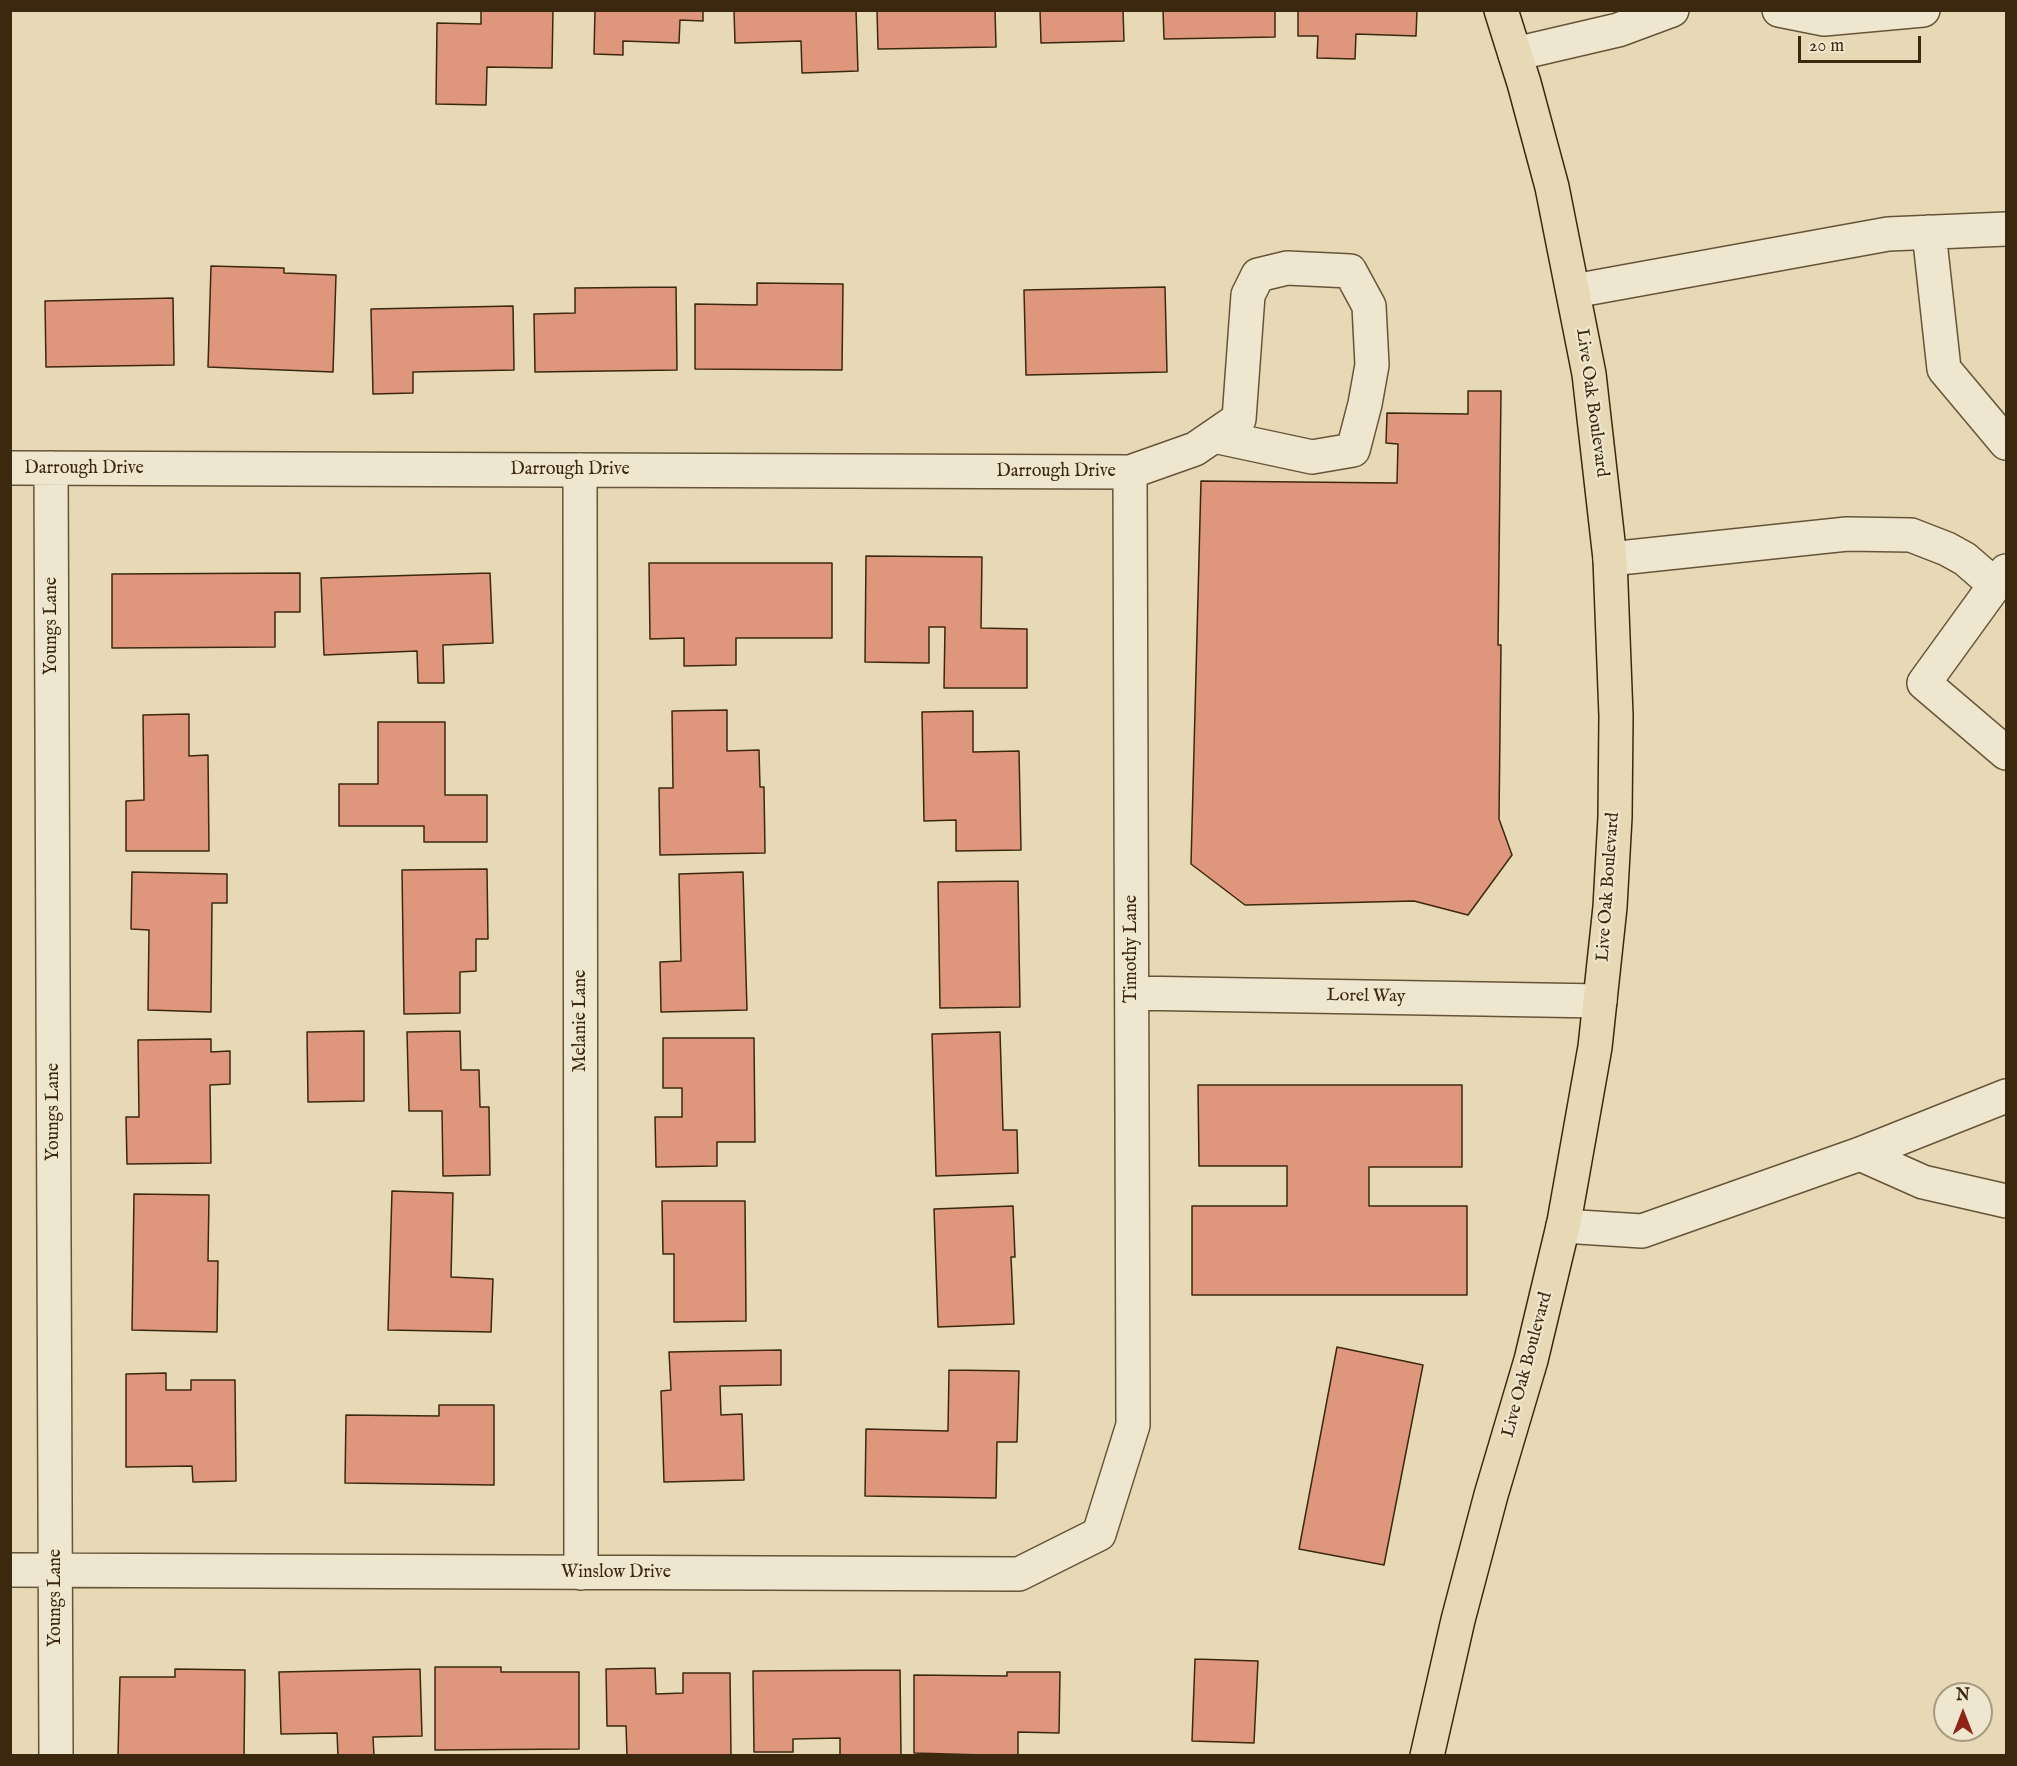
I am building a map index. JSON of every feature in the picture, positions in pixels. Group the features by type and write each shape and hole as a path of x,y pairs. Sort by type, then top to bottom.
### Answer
{"main road":[{"name":"Live Oak Boulevard","path":"1427,1755 1458,1620 1491,1495 1531,1360 1563,1226 1595,1047 1610,907 1615,817 1616,706 1610,559 1589,374 1552,187 1524,83 1501,10"}],"street":[{"path":"1515,54 1618,30 1672,10"},
{"path":"1779,10 1824,19 1923,10"},
{"path":"1574,291 1888,234 2007,229"},
{"path":"1929,232 1944,369 2007,443"},
{"name":"Darrough Drive","path":"10,468 1130,472 1195,449 1214,436 1239,419 1248,295 1258,275 1287,268 1350,271 1369,306 1372,365 1353,450 1312,457 1214,436"},
{"name":"Youngs Lane","path":"51,468 56,1755"},
{"name":"Melanie Lane","path":"580,470 581,1573"},
{"name":"Timothy Lane","path":"1130,472 1133,1425"},
{"path":"1610,559 1847,534 1911,535 1947,549 2001,578 1924,683 2007,753"},
{"name":"Lorel Way","path":"1132,993 1600,1002"},
{"path":"1563,1226 1642,1231 1860,1154 2007,1096"},
{"path":"1860,1154 1923,1182 2007,1202"},
{"name":"Winslow Drive","path":"10,1570 1019,1574 1099,1534 1133,1425"}],"building":[{"path":"481,10 553,10 552,68 487,67 486,105 436,104 437,23 481,24"},
{"path":"595,10 703,10 703,21 680,20 679,43 623,41 623,55 594,54"},
{"path":"734,10 856,10 858,71 802,73 801,41 735,43"},
{"path":"877,10 995,10 996,47 878,49"},
{"path":"1040,10 1123,10 1124,41 1041,43"},
{"path":"1163,10 1275,10 1275,37 1164,39"},
{"path":"1298,10 1417,10 1416,36 1356,34 1355,59 1317,58 1318,36 1298,36"},
{"path":"211,266 284,268 284,273 336,275 333,372 208,367"},
{"path":"757,283 843,284 842,370 695,369 695,304 757,305"},
{"path":"676,287 677,370 535,372 534,314 575,313 575,288"},
{"path":"1165,287 1167,372 1026,375 1024,290"},
{"path":"173,298 174,365 46,367 45,301"},
{"path":"513,306 514,370 413,372 413,393 373,394 371,309"},
{"path":"1468,391 1501,391 1498,645 1501,645 1499,819 1512,855 1468,915 1414,901 1245,905 1191,864 1201,481 1397,483 1398,444 1386,443 1387,413 1468,414"},
{"path":"866,556 982,557 981,628 1027,629 1027,688 944,688 945,627 929,627 929,663 865,662"},
{"path":"649,563 832,563 832,638 736,638 736,665 684,666 684,638 650,639"},
{"path":"300,573 300,612 275,612 275,647 112,648 112,574"},
{"path":"490,573 493,643 443,645 444,683 418,683 417,651 324,655 321,578"},
{"path":"727,710 727,751 759,750 760,787 764,787 765,853 660,855 659,788 673,788 672,711"},
{"path":"973,711 973,752 1019,751 1021,850 956,851 956,820 924,821 922,712"},
{"path":"189,714 189,756 208,755 209,851 126,851 126,801 144,800 143,715"},
{"path":"378,722 445,722 445,795 487,795 487,842 424,842 424,826 339,826 339,784 378,784"},
{"path":"487,869 488,939 476,939 476,971 460,972 460,1013 404,1014 402,870"},
{"path":"132,872 227,874 227,903 212,903 211,1012 148,1010 149,930 131,929"},
{"path":"743,872 747,1010 661,1012 660,962 681,961 679,874"},
{"path":"1018,881 1020,1007 940,1008 938,882"},
{"path":"364,1031 364,1101 308,1102 307,1032"},
{"path":"460,1031 461,1070 479,1070 480,1107 489,1107 490,1175 443,1176 442,1111 409,1111 407,1032"},
{"path":"1000,1032 1003,1130 1017,1130 1018,1173 936,1176 932,1034"},
{"path":"663,1038 754,1038 755,1142 717,1142 717,1166 656,1167 655,1117 682,1117 682,1088 663,1088"},
{"path":"211,1039 211,1052 230,1051 230,1084 210,1085 211,1163 127,1164 126,1117 139,1117 138,1040"},
{"path":"1198,1085 1462,1085 1462,1167 1369,1167 1369,1206 1467,1206 1467,1295 1192,1295 1192,1206 1287,1206 1287,1166 1199,1166"},
{"path":"392,1191 453,1193 451,1277 493,1279 491,1332 388,1330"},
{"path":"134,1194 209,1195 208,1261 218,1261 217,1332 132,1330"},
{"path":"662,1201 745,1201 746,1321 674,1322 674,1254 663,1254"},
{"path":"1013,1206 1015,1257 1011,1257 1014,1324 938,1327 934,1209"},
{"path":"1337,1347 1423,1365 1384,1565 1299,1549"},
{"path":"781,1350 781,1385 720,1386 721,1415 742,1414 744,1480 664,1482 661,1391 671,1390 669,1352"},
{"path":"949,1370 1019,1371 1017,1442 997,1442 996,1498 865,1496 866,1429 948,1431"},
{"path":"166,1373 166,1390 191,1390 191,1380 235,1380 236,1481 193,1482 192,1466 126,1467 126,1374"},
{"path":"439,1405 494,1405 494,1485 345,1483 346,1415 439,1416"},
{"path":"1195,1659 1258,1661 1254,1743 1192,1741"},
{"path":"435,1667 501,1667 501,1672 579,1672 579,1749 435,1750"},
{"path":"655,1668 656,1694 683,1693 683,1673 730,1673 731,1756 627,1756 626,1726 607,1726 606,1669"},
{"path":"175,1669 245,1670 244,1756 118,1756 120,1677 175,1677"},
{"path":"420,1669 422,1736 373,1737 374,1756 338,1756 337,1733 281,1734 279,1672"},
{"path":"900,1670 901,1756 840,1756 840,1738 793,1739 793,1752 754,1752 753,1671"},
{"path":"1007,1672 1060,1672 1059,1733 1018,1732 1018,1756 914,1753 914,1675 1007,1676"}]}
